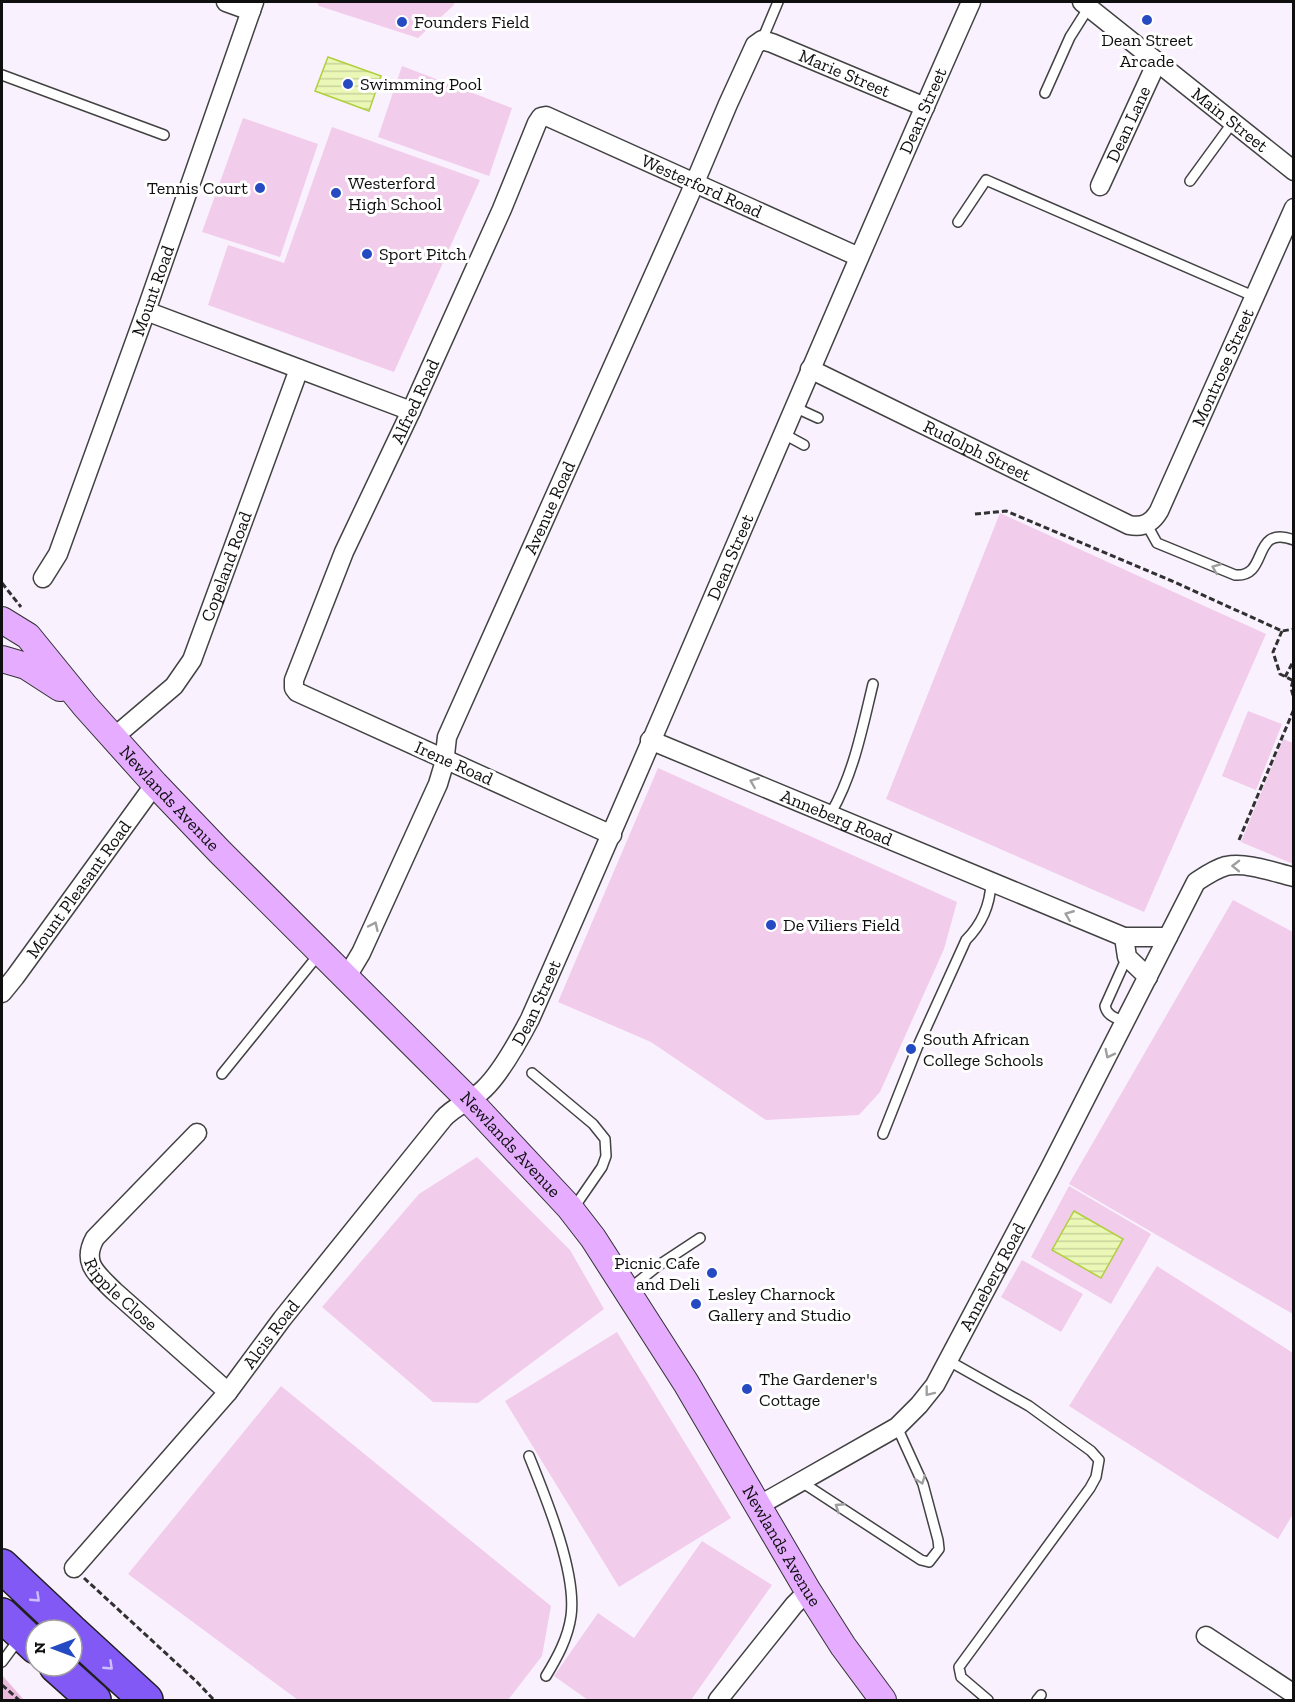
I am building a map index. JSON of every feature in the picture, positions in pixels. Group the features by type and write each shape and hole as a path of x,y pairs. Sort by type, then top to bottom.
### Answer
{"highway":[{"path":"2,1566 57,1618"},
{"path":"84,1643 146,1701"},
{"path":"69,1678 94,1701"}],"main road":[{"path":"7,601 27,636"},
{"name":"Newlands Avenue","path":"2,620 27,636 155,784 468,1099 572,1211 593,1238 686,1383 808,1591 843,1646 883,1701"},
{"name":"Newlands Avenue","path":"2,633 48,661"},
{"path":"2,659 26,666 85,705"}],"street":[{"path":"226,2 252,6"},
{"name":"Dean Street","path":"468,1099 487,1086 524,1030 612,835 650,740 782,433 971,2"},
{"name":"Main Street","path":"1085,4 1293,171"},
{"name":"Mount Road","path":"43,578 58,554 146,311 252,6"},
{"name":"Marie Street","path":"762,40 925,107"},
{"name":"Avenue Road","path":"346,978 361,953 417,833 438,784 445,758 447,736 695,182 751,51 757,42 762,40"},
{"name":"Dean Lane","path":"1100,186 1156,62"},
{"name":"Westerford Road","path":"546,116 859,257"},
{"name":"Alfred Road","path":"297,692 294,688 294,680 344,552 411,411 502,209 537,123 541,117 546,116"},
{"name":"Montrose Street","path":"1147,525 1159,511 1293,208"},
{"path":"146,311 411,411"},
{"name":"Copeland Road","path":"114,736 174,686 192,660 299,369"},
{"name":"Rudolph Street","path":"810,369 1129,525 1147,525"},
{"name":"Irene Road","path":"297,692 612,835"},
{"name":"Anneberg Road","path":"650,740 831,813 991,883 1124,937 1168,937"},
{"name":"Mount Pleasant Road","path":"2,993 155,784"},
{"name":"Anneberg Road","path":"758,1506 897,1427 929,1392 949,1360 1196,882 1212,871 1227,866 1243,866 1293,877"},
{"path":"1124,937 1126,957 1148,977"},
{"name":"Alcis Road","path":"74,1568 228,1392 282,1319 443,1119 451,1110 468,1099"},
{"name":"Ripple Close","path":"197,1132 94,1238 89,1248 89,1258 97,1274 114,1291 228,1392"},
{"path":"718,1701 794,1605 808,1591"},
{"path":"1206,1636 1293,1694"}],"lane":[{"path":"762,40 778,2"},
{"path":"1045,93 1085,4"},
{"path":"2,75 164,135"},
{"path":"1190,181 1233,122"},
{"path":"958,222 986,180 1253,296"},
{"path":"794,407 818,418"},
{"path":"782,433 804,445"},
{"path":"1147,525 1157,543 1235,576 1248,574 1253,569 1267,540 1283,536 1293,540"},
{"path":"831,813 843,792 854,764 873,684"},
{"path":"883,1134 917,1047 966,940 976,930 989,901 991,883"},
{"path":"222,1074 321,952"},
{"path":"1125,1022 1110,1016 1105,1006 1126,957"},
{"path":"532,1073 593,1124 604,1139 606,1156 602,1167 572,1211"},
{"path":"627,1291 659,1265 700,1238"},
{"path":"949,1360 1029,1406 1091,1451 1099,1460 1098,1472 1090,1488 959,1667 961,1677 988,1701"},
{"path":"800,1481 921,1560 929,1562 939,1549 938,1540 923,1484 897,1427"},
{"path":"529,1456 543,1492 569,1576 572,1599 571,1619 564,1641 546,1676"},
{"path":"2,1662 20,1632"}],"path":[{"path":"975,514 1006,511 1172,581 1282,631 1293,629"},
{"path":"2,583 7,601"},
{"path":"1282,631 1273,652 1280,674 1293,681 1291,688 1293,699"},
{"path":"1285,677 1293,660"},
{"path":"1239,840 1293,709"},
{"path":"74,1568 197,1682 214,1701"},
{"path":"2,1685 19,1701"}],"shaded area":[{"name":"Founders Field","path":"317,2 455,2 418,38 319,6"},
{"name":"Swimming Pool","path":"328,57 381,76 369,111 315,91"},
{"path":"402,66 512,108 489,176 378,137"},
{"name":"Tennis Court","path":"243,118 318,144 280,257 202,232"},
{"name":"Sport Pitch","path":"332,127 480,180 394,372 208,305 228,245 284,263"},
{"path":"1000,513 1266,634 1144,912 886,799"},
{"path":"1248,711 1282,724 1256,790 1222,776"},
{"path":"1283,739 1293,743 1293,864 1241,842"},
{"name":"De Viliers Field","path":"658,768 957,902 944,949 880,1092 859,1115 766,1120 651,1042 558,1002"},
{"path":"1233,900 1293,932 1293,1314 1069,1184"},
{"path":"477,1157 570,1250 604,1309 478,1403 433,1402 322,1307 419,1194"},
{"path":"1069,1186 1151,1234 1111,1304 1031,1257"},
{"path":"1074,1211 1123,1239 1101,1278 1052,1250"},
{"path":"1022,1260 1083,1294 1061,1332 1001,1297"},
{"path":"1157,1266 1293,1353 1293,1514 1278,1539 1069,1406"},
{"path":"617,1332 731,1518 619,1587 505,1401"},
{"path":"281,1386 551,1606 542,1656 508,1700 298,1700 128,1574"},
{"path":"702,1541 772,1585 691,1700 588,1700 554,1676 598,1613 634,1638"},
{"path":"2,1675 24,1700 2,1700"}],"place":[{"name":"Dean Street Arcade","path":"1147,20"},
{"name":"Founders Field","path":"402,22"},
{"name":"Swimming Pool","path":"348,84"},
{"name":"Tennis Court","path":"260,188"},
{"name":"Westerford High School","path":"336,193"},
{"name":"Sport Pitch","path":"367,254"},
{"name":"De Viliers Field","path":"771,925"},
{"name":"South African College Schools","path":"911,1049"},
{"name":"Picnic Cafe and Deli","path":"712,1273"},
{"name":"Lesley Charnock Gallery and Studio","path":"696,1304"},
{"name":"The Gardener's Cottage","path":"747,1389"}]}
